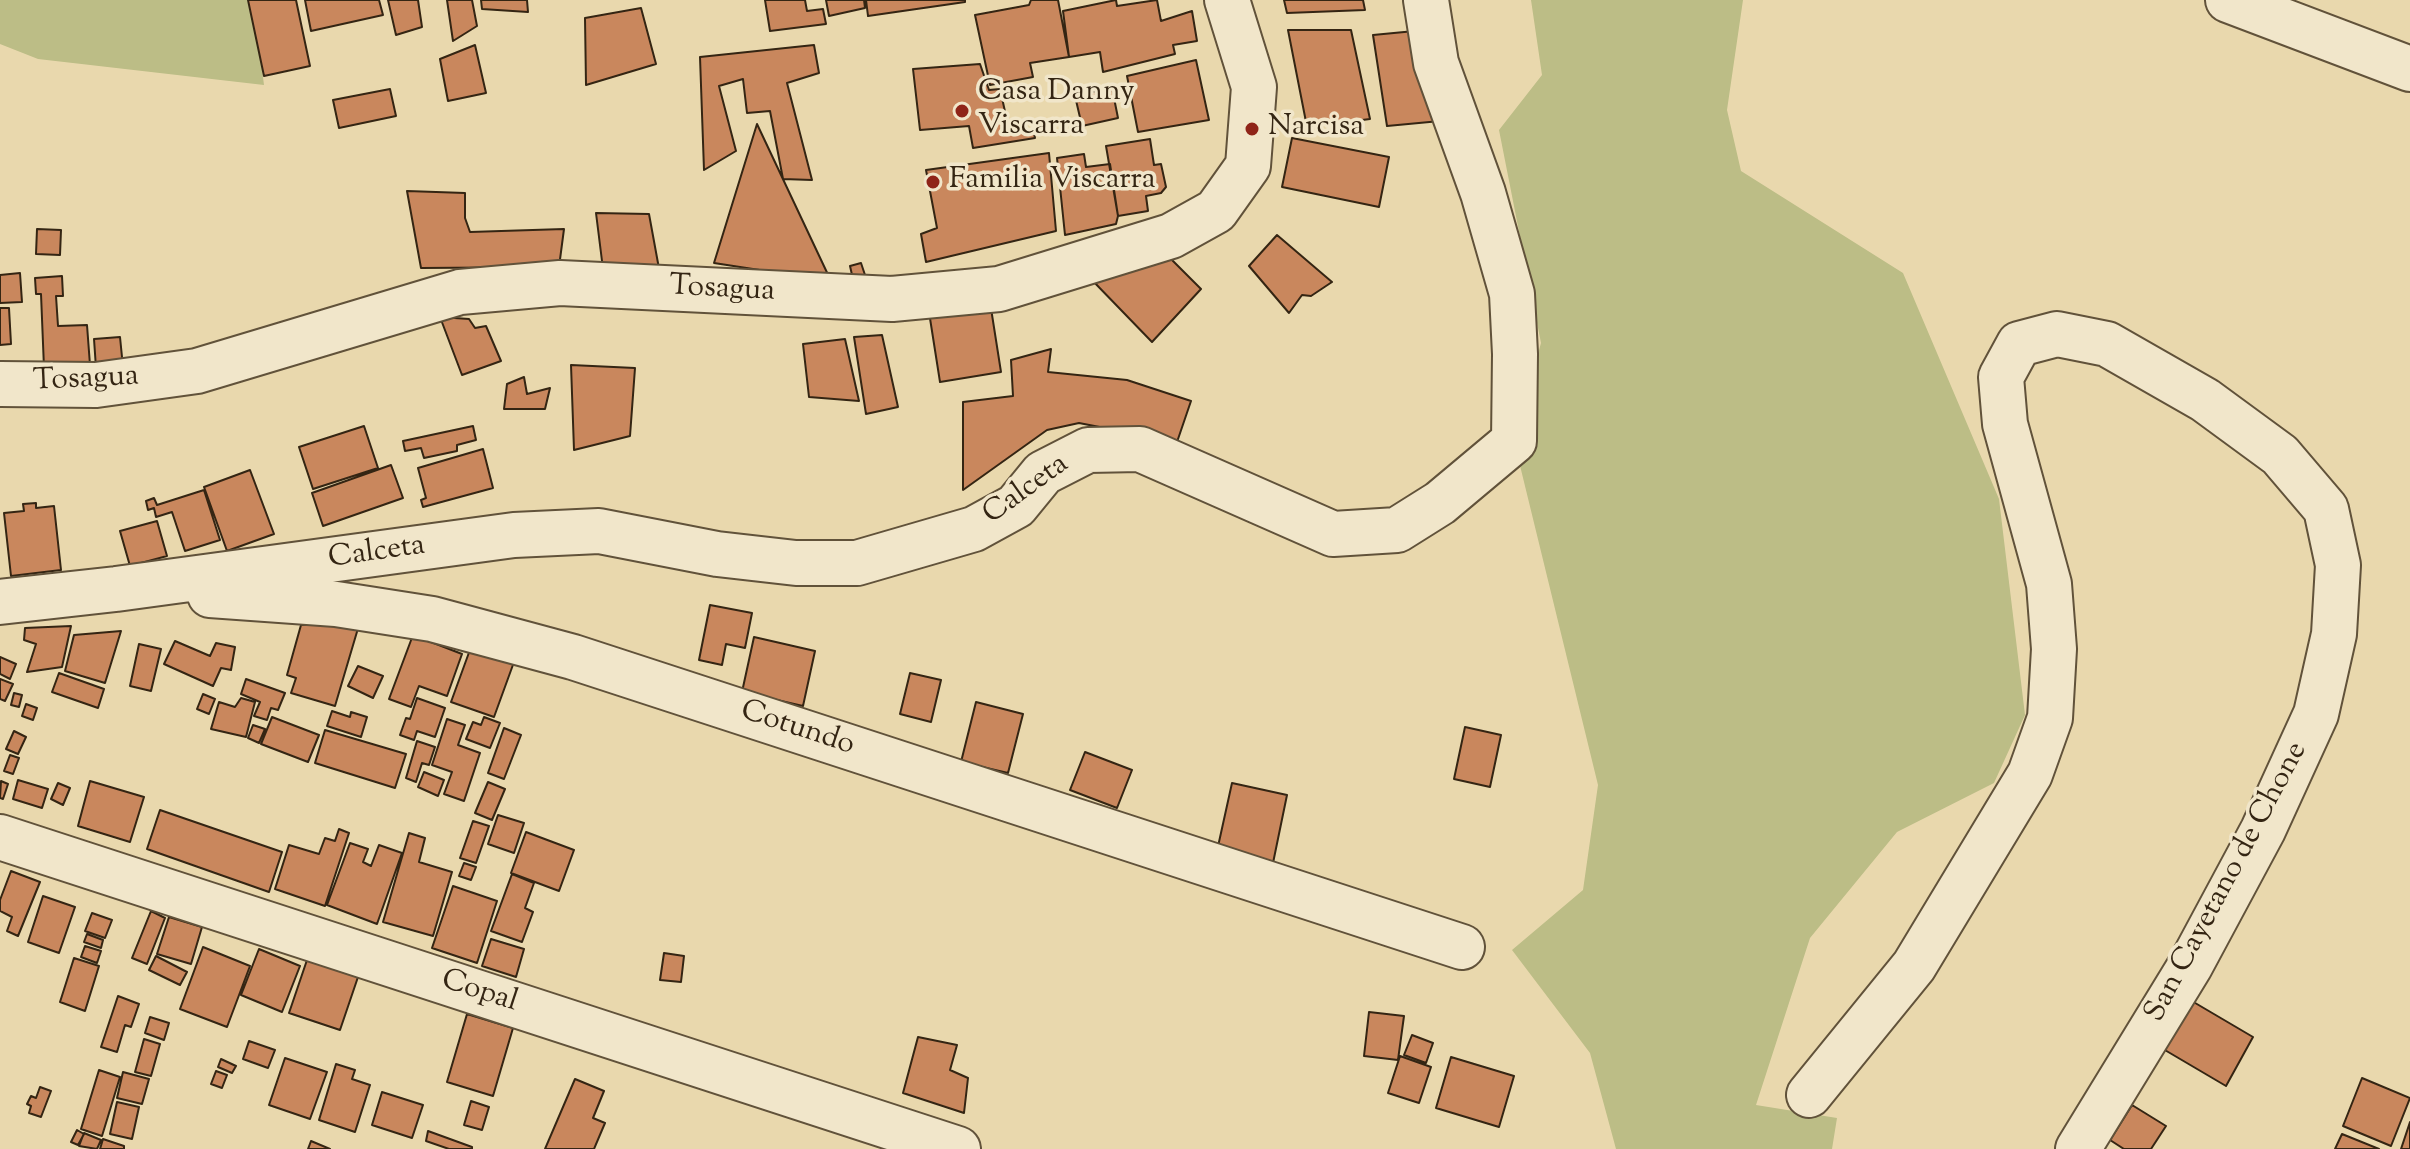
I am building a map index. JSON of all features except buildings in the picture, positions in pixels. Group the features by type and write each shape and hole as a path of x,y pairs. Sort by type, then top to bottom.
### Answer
{"street":[{"name":"Tosagua","path":"0,384 96,385 197,371 460,292 560,283 892,299 999,289 1171,236 1216,211 1248,166 1254,87 1227,0"},
{"name":"Calceta","path":"0,602 514,535 599,531 732,556 796,563 857,563 974,529 1016,506 1043,473 1088,450 1140,449 1333,534 1397,530 1440,503 1514,441 1512,294 1483,193 1436,63 1426,0"},
{"path":"2228,0 2410,69"},
{"name":"San Cayetano de Chone","path":"1809,1095 1914,966 2030,774 2050,718 2054,649 2049,584 2005,424 2001,377 2019,344 2057,334 2107,344 2205,400 2280,455 2326,509 2338,565 2334,634 2316,714 2263,830 2190,966 2078,1149"},
{"name":"Cotundo","path":"116,589 336,604 432,619 573,657 1462,947"},
{"name":"Copal","path":"0,837 958,1149"}],"green space":[{"path":"0,0 253,0 264,85 38,59 0,44"},
{"path":"1531,0 1743,0 1727,110 1741,171 1903,273 1999,499 2025,715 1994,783 1897,832 1810,938 1756,1105 1837,1118 1832,1149 1616,1149 1590,1053 1512,950 1583,890 1598,785 1514,441 1541,343 1499,130 1542,75"}],"place":[{"name":"Casa Danny Viscarra","path":"962,111"},
{"name":"Narcisa","path":"1252,129"},
{"name":"Familia Viscarra","path":"933,182"}]}
